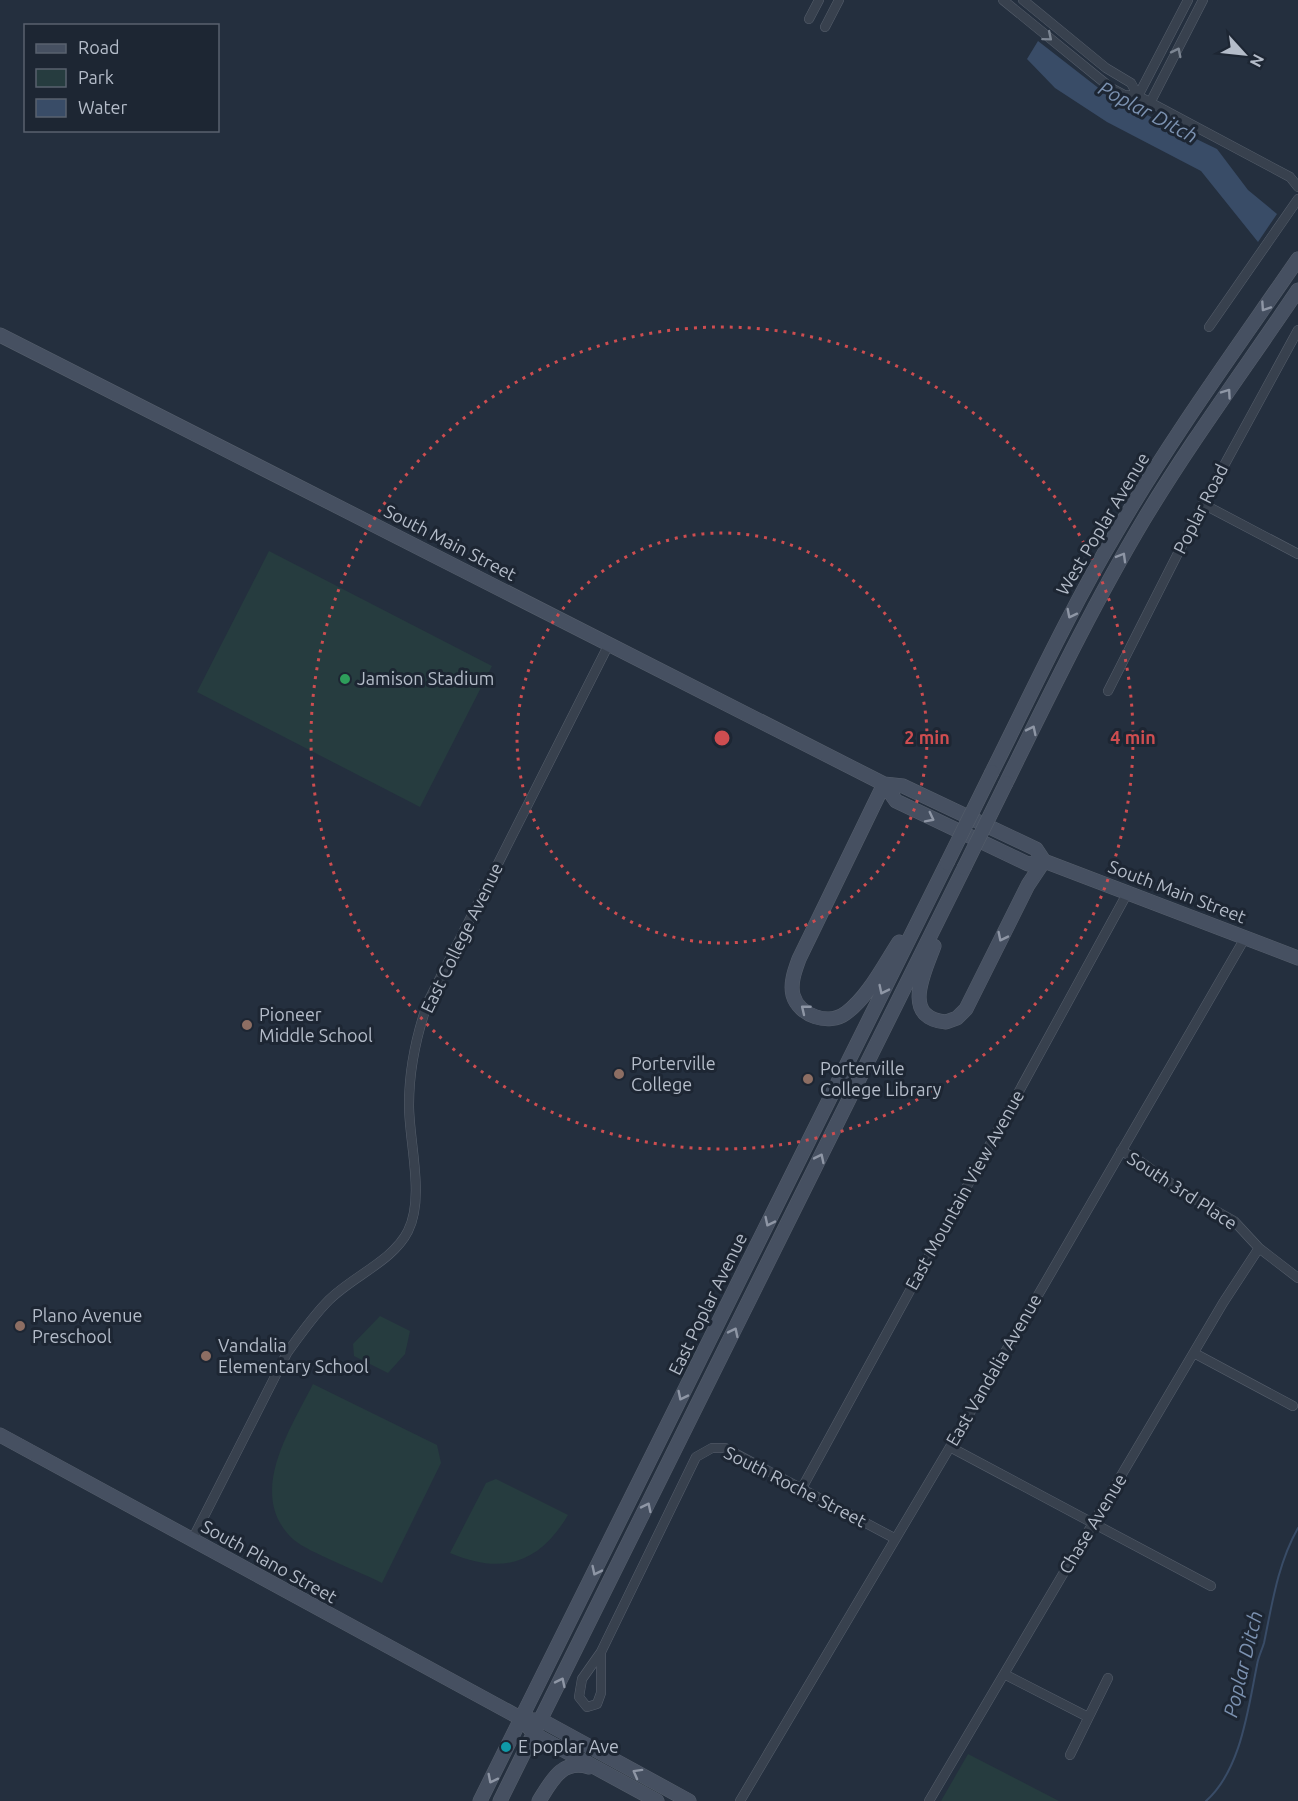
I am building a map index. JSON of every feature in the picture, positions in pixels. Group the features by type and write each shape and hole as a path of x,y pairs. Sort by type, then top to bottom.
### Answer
{"main road":[{"name":"West Poplar Avenue","path":"967,823 1074,608 1116,533 1175,439 1298,259"},
{"name":"West Poplar Avenue","path":"981,832 1064,665 1133,538 1182,460 1298,290"},
{"name":"South Main Street","path":"0,335 884,784 903,786 1036,849 1044,861 1298,958"},
{"path":"884,784 799,959 792,990 801,1008 824,1019 837,1018 848,1012 858,1002 927,901"},
{"name":"East Poplar Avenue","path":"480,1801 967,823"},
{"name":"East Poplar Avenue","path":"500,1801 981,832"},
{"path":"964,868 918,990 919,1002 923,1010 941,1021 951,1021 966,1009 1028,885 1044,861"},
{"name":"South Plano Street","path":"0,1435 522,1719 534,1734 657,1801"},
{"name":"South Plano Street","path":"522,1719 542,1720 689,1801"},
{"path":"539,1801 557,1774 567,1766 582,1765 606,1773"}],"street":[{"path":"809,19 819,0"},
{"path":"825,27 839,0"},
{"path":"1003,0 1102,82 1124,95 1138,96"},
{"path":"1023,0 1106,68 1131,83 1138,96 1290,177 1298,187"},
{"path":"1138,96 1188,0"},
{"path":"1150,104 1203,0"},
{"path":"1209,327 1297,202"},
{"name":"Poplar Road","path":"1108,691 1203,504 1298,330"},
{"path":"1203,504 1298,554"},
{"name":"East College Avenue","path":"192,1540 287,1353 304,1328 329,1299 384,1257 408,1232 414,1214 409,1105 411,1066 417,1034 428,1002 609,644"},
{"name":"East Mountain View Avenue","path":"802,1488 1128,892"},
{"name":"East Vandalia Avenue","path":"740,1801 950,1447 1245,938"},
{"name":"South 3rd Place","path":"1121,1151 1137,1159 1184,1193 1233,1221 1259,1248 1298,1278"},
{"name":"Chase Avenue","path":"929,1801 1194,1353 1259,1248"},
{"path":"1194,1353 1293,1406"},
{"path":"950,1447 1211,1586"},
{"name":"South Roche Street","path":"601,1652 696,1457 712,1448 725,1448 894,1538"},
{"path":"601,1652 601,1693 597,1704 587,1707 580,1701 579,1687 588,1667 601,1652"},
{"path":"1004,1674 1088,1717"},
{"path":"1070,1755 1108,1678"}],"green space":[{"name":"Jamison Stadium","path":"269,551 492,666 420,807 197,692"},
{"path":"380,1316 410,1331 405,1354 388,1373 354,1356 353,1344"},
{"path":"313,1384 437,1445 441,1463 382,1583 294,1540 280,1523 273,1504 272,1483 276,1463 293,1422"},
{"path":"496,1479 568,1515 545,1545 518,1561 503,1564 486,1563 450,1553 486,1483"},
{"path":"968,1754 1059,1801 941,1801"}],"water":[{"path":"1038,41 1110,97 1217,149 1248,190 1277,214 1258,242 1201,171 1107,122 1055,88 1027,59"}],"waterway":[{"name":"Poplar Ditch","path":"1206,1801 1218,1788 1235,1756 1264,1643 1276,1584 1285,1555 1298,1528"}],"place":[{"name":"Jamison Stadium","path":"345,679"},
{"name":"Pioneer Middle School","path":"247,1025"},
{"name":"Porterville College","path":"619,1074"},
{"name":"Porterville College Library","path":"808,1079"},
{"name":"Plano Avenue Preschool","path":"20,1326"},
{"name":"Vandalia Elementary School","path":"206,1356"},
{"name":"E poplar Ave","path":"506,1747"}]}
